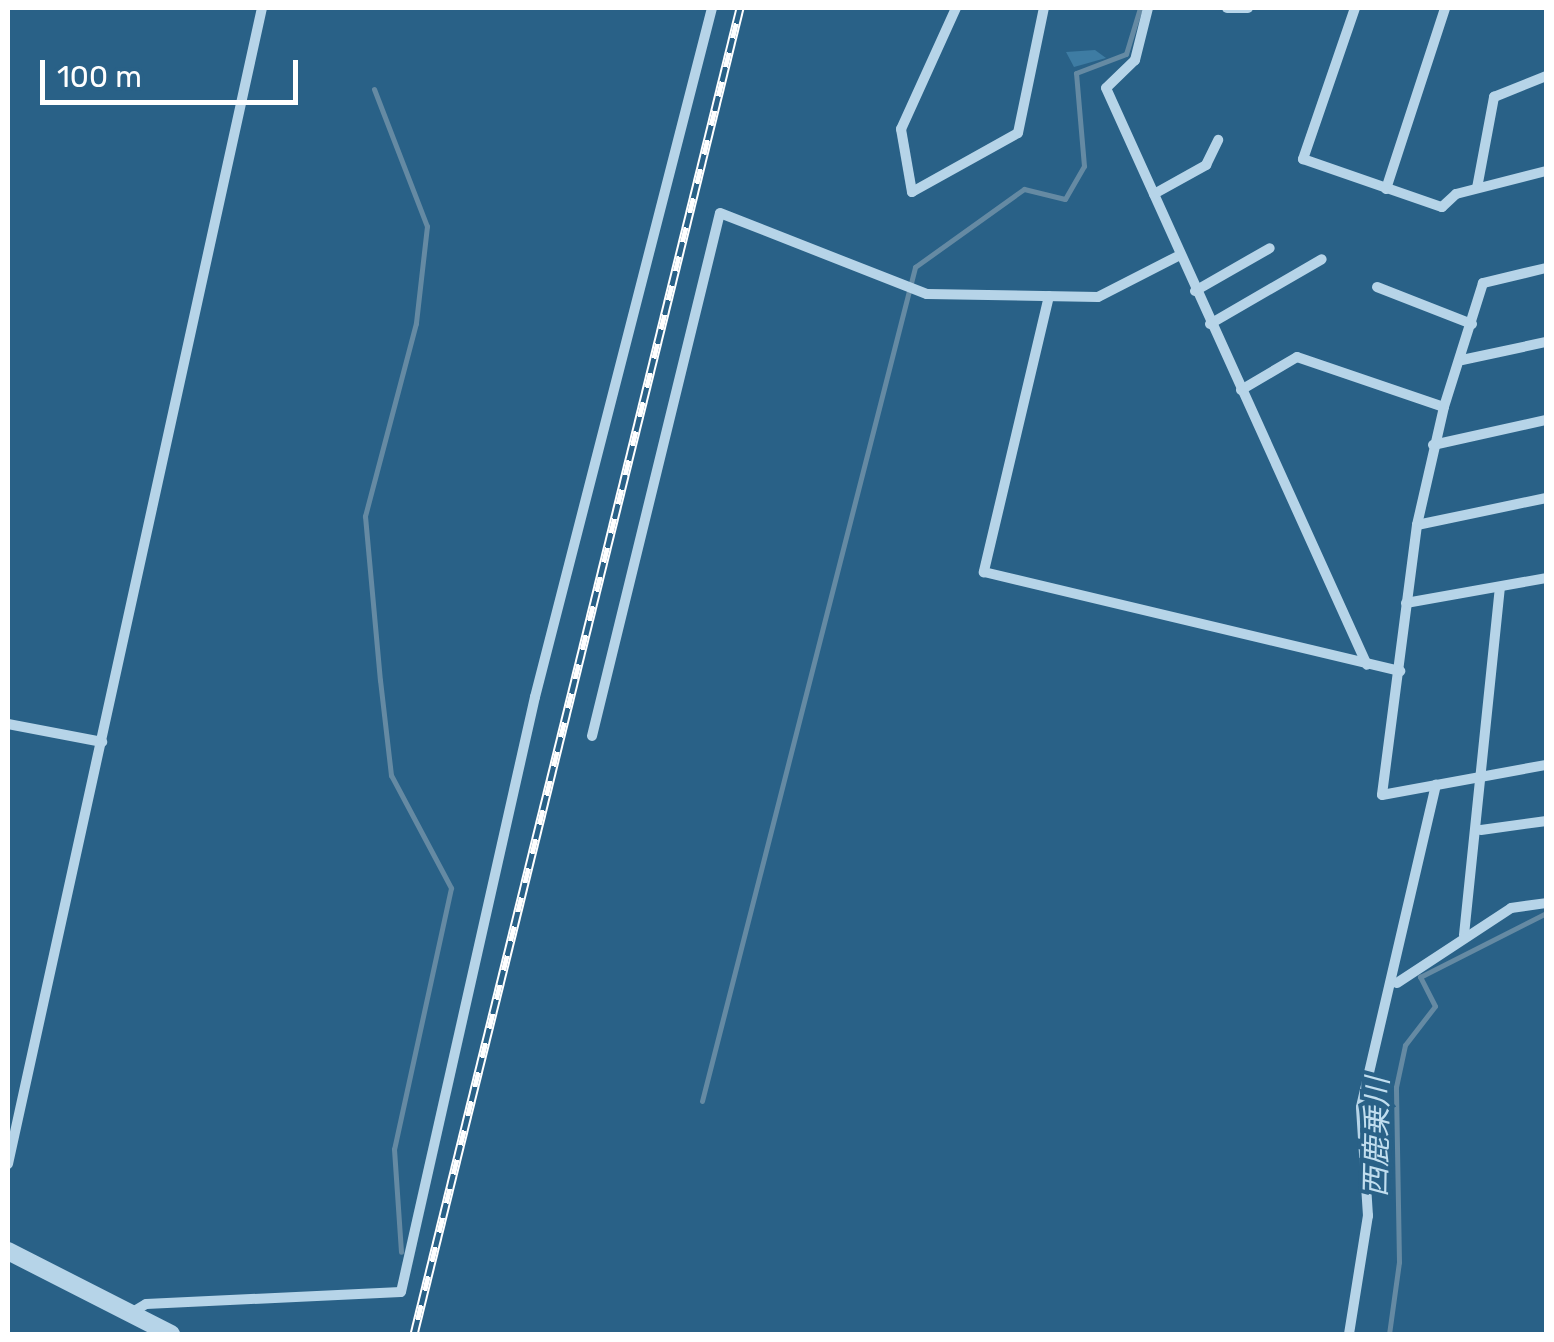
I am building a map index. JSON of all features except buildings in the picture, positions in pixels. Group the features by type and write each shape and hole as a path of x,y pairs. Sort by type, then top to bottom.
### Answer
{"street":[{"path":"8,1164 262,8"},
{"path":"131,1314 146,1304 402,1292 534,697 712,8"},
{"path":"956,8 901,128 912,192 1018,134 1044,8"},
{"path":"1148,8 1134,60 1106,88 1367,665"},
{"path":"1227,8 1248,8"},
{"path":"1355,8 1303,158 1442,207 1477,188 1546,171"},
{"path":"1386,189 1445,8"},
{"path":"1477,188 1494,97 1546,76"},
{"path":"1154,194 1206,165 1218,140"},
{"path":"592,736 720,213 916,288 1098,297 1180,255"},
{"path":"1196,291 1270,248"},
{"path":"1210,324 1322,259"},
{"path":"1546,268 1484,283 1444,407 1417,525 1382,796 1546,765"},
{"path":"1377,288 1472,324"},
{"path":"1049,296 984,572 1400,670"},
{"path":"1462,360 1546,342"},
{"path":"1241,390 1297,357 1444,407"},
{"path":"1433,446 1546,420"},
{"path":"1417,525 1546,498"},
{"path":"1406,603 1546,578"},
{"path":"1464,935 1481,830 1500,588"},
{"path":"8,724 102,742"},
{"path":"1348,1334 1368,1216 1361,1107 1397,984 1436,785"},
{"path":"1481,830 1546,821"},
{"path":"1397,984 1464,935 1511,908 1546,903"},
{"path":"8,1251 170,1334"}],"shaded area":[{"path":"1095,50 1106,58 1074,67 1066,52"}],"waterway":[{"path":"702,1101 915,267 1024,189 1065,199 1084,166 1076,73 1126,54 1140,8"},
{"path":"374,89 427,226 416,323 365,516 380,680 391,775 451,888 394,1149 401,1252"},
{"name":"西鹿乗川","path":"1389,1334 1399,1262 1396,1087 1405,1045 1435,1006 1420,977 1546,913"}],"railway":[{"path":"414,1334 740,8"}]}
